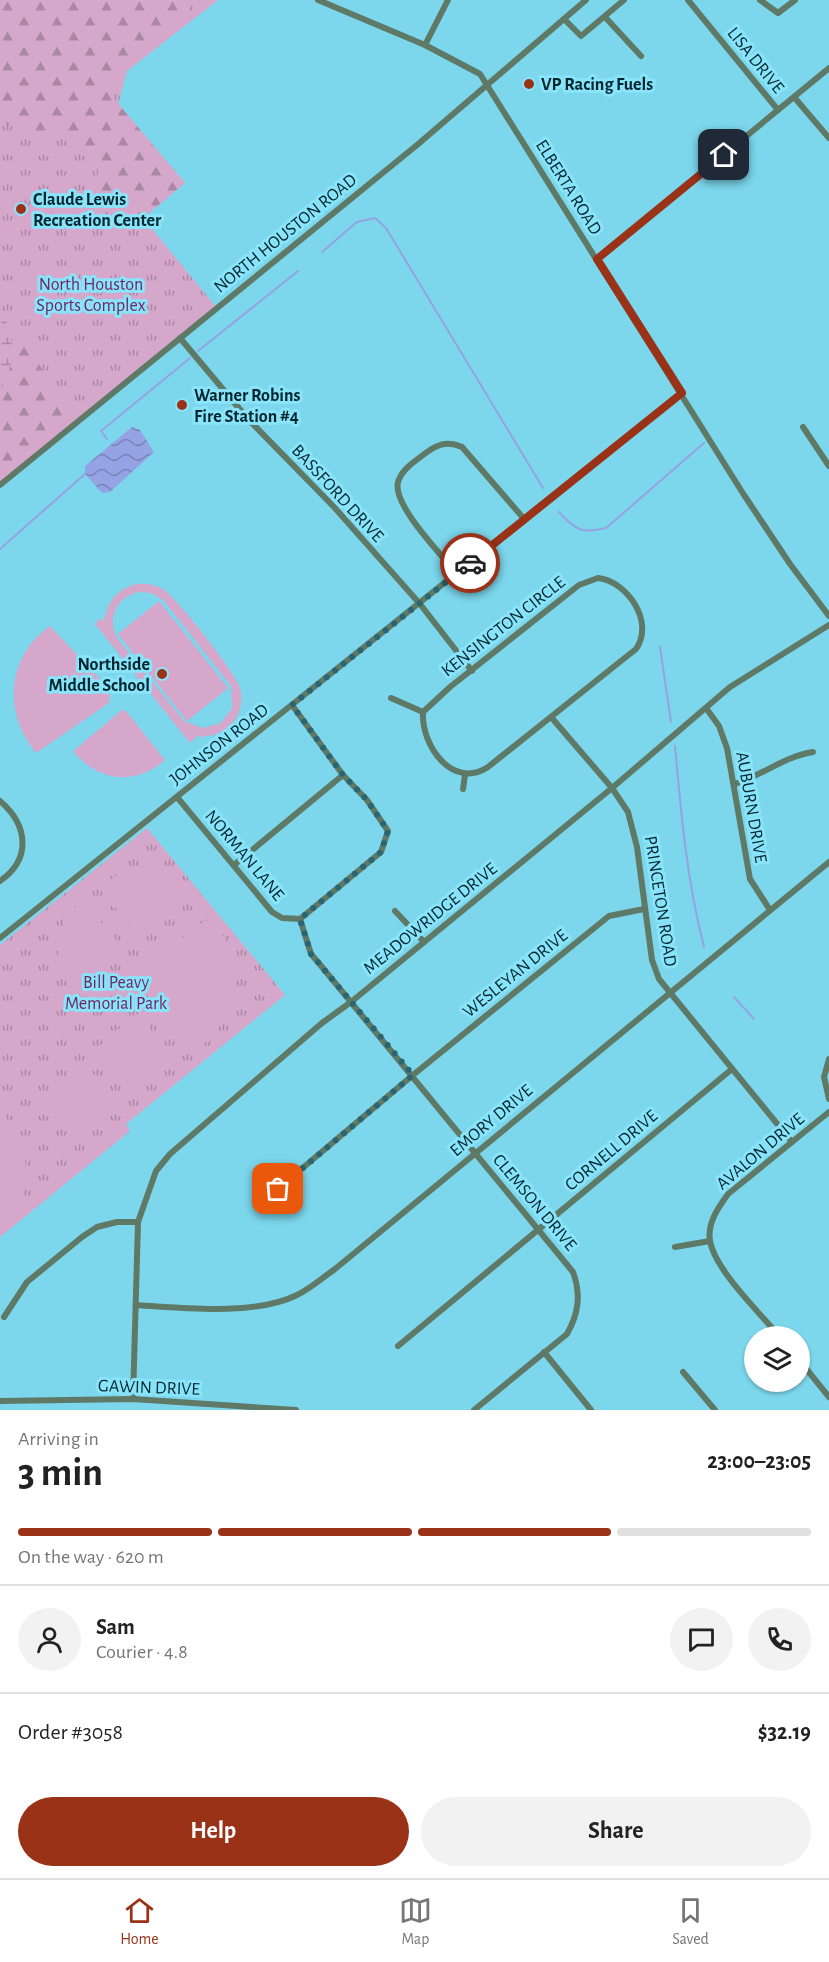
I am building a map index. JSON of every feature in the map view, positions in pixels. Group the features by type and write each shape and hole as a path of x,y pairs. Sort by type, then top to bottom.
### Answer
{"street":[{"name":"ELBERTA ROAD","path":"318,0 425,45 480,74 790,564 829,616"},
{"path":"336,8 339,0"},
{"path":"425,45 448,0"},
{"name":"NORTH HOUSTON ROAD","path":"0,485 488,85 586,0"},
{"path":"564,19 581,36 624,0"},
{"name":"LISA DRIVE","path":"688,0 778,111"},
{"path":"760,0 778,13 795,0"},
{"path":"605,17 641,56"},
{"path":"597,259 829,68"},
{"path":"794,97 829,138"},
{"name":"BASSFORD DRIVE","path":"180,338 248,419 334,507 420,604 472,671"},
{"name":"JOHNSON ROAD","path":"0,938 682,393"},
{"path":"803,427 829,466"},
{"path":"457,574 399,500 398,483 407,468 438,444 447,443 462,447 525,520"},
{"name":"KENSINGTON CIRCLE","path":"423,712 588,580 607,579 618,586 640,612 644,630 636,649 488,767 480,772 465,775"},
{"name":"MEADOWRIDGE DRIVE","path":"134,1399 138,1222 156,1171 170,1154 322,1023 351,1002 612,788 730,687 829,625"},
{"path":"391,699 423,712 422,730 426,738 447,765 465,775 463,789"},
{"path":"292,705 343,775 355,784 381,818 388,831 381,852 300,919"},
{"name":"AUBURN DRIVE","path":"706,708 719,726 735,784 745,861 750,879 770,910"},
{"name":"PRINCETON ROAD","path":"551,717 612,788 628,812 634,830 652,960 659,979 792,1142"},
{"path":"735,784 755,777 797,755 813,752"},
{"path":"234,865 343,775"},
{"name":"NORMAN LANE","path":"177,797 272,912 282,918 300,919"},
{"path":"0,801 21,828 24,844 22,857 15,868 0,880"},
{"name":"EMORY DRIVE","path":"136,1305 241,1307 273,1304 297,1295 335,1269 829,862"},
{"name":"WESLEYAN DRIVE","path":"261,1203 413,1075 609,916 644,909"},
{"path":"395,911 424,942"},
{"name":"CLEMSON DRIVE","path":"300,919 311,954 539,1228 573,1272 579,1288 573,1322 567,1334 474,1410"},
{"path":"829,1059 824,1077 829,1099"},
{"name":"CORNELL DRIVE","path":"398,1346 732,1069"},
{"name":"AVALON DRIVE","path":"710,1241 716,1210 728,1194 829,1112"},
{"path":"4,1317 27,1282 89,1232 97,1227 117,1222 138,1222"},
{"path":"675,1247 710,1241 723,1268 771,1326"},
{"path":"543,1352 591,1410"},
{"path":"683,1372 715,1410"},
{"path":"810,1373 829,1397"},
{"name":"GAWIN DRIVE","path":"0,1401 134,1399 296,1410"},
{"path":"29,1410 30,1402"}],"green space":[{"name":"North Houston Sports Complex","path":"0,0 218,0 127,71 118,104 185,183 143,218 217,308 0,485"},
{"path":"0,0 191,0 187,18 117,78 110,94 185,183 143,218 103,214 97,200 98,162 90,148 68,138 0,123"},
{"path":"0,305 21,330 46,377 71,416 0,474"},
{"path":"0,312 10,331 12,352 5,382 0,391"},
{"path":"146,584 163,589 192,620 228,667 240,688 242,698 237,717 224,730 215,735 195,736 196,738 190,743 95,624 101,618 104,621 110,602 129,586","holes":["139,592 151,593 163,600 231,686 232,708 221,723 203,728 184,721 118,639 113,617 119,604"]},
{"path":"159,601 228,688 187,721 118,634"},
{"path":"50,626 110,690 109,703 36,753 18,721 14,703 14,686 25,653 35,639"},
{"path":"122,710 126,711 165,760 141,774 129,777 117,777 94,769 73,751"},
{"name":"Bill Peavy Memorial Park","path":"147,828 285,995 126,1124 130,1131 0,1237 0,945"},
{"path":"131,871 150,871 166,876 181,885 194,898 141,939 99,888 117,875"},
{"path":"82,900 126,952 75,992 61,969 58,945 65,921"},
{"path":"212,916 230,952 234,971 234,989 230,1006 222,1023 210,1038 193,1052 135,978 135,972"},
{"path":"136,1014 141,1014 173,1066 151,1075 130,1076 109,1069 90,1054"},
{"path":"84,1070 90,1070 122,1106 103,1118 85,1122 76,1121 59,1111 50,1102"},
{"path":"0,1110 19,1139 26,1172 25,1188 20,1204 12,1219 0,1233"}],"water":[{"path":"132,427 140,430 154,452 110,492 102,493 85,474 85,466"}],"waterway":[{"path":"322,252 357,222 375,218 386,228 543,488"},
{"path":"198,351 298,271"},
{"path":"107,439 101,431 190,358"},
{"path":"559,512 580,529 591,531 606,528 704,443"},
{"path":"0,549 85,474"},
{"path":"660,647 671,722"},
{"path":"675,746 689,872 704,947"},
{"path":"734,997 754,1019"}],"way so far":[{"path":"278,1189 413,1075 311,954 300,919 381,852 388,831 381,818 355,784 343,775 292,705 470,563"}],"place":[{"name":"VP Racing Fuels","path":"529,84"},
{"name":"Claude Lewis Recreation Center","path":"21,209"},
{"name":"Warner Robins Fire Station #4","path":"182,405"},
{"name":"Northside Middle School","path":"162,674"}],"route":[{"path":"470,563 682,393 597,259 724,155"}]}
